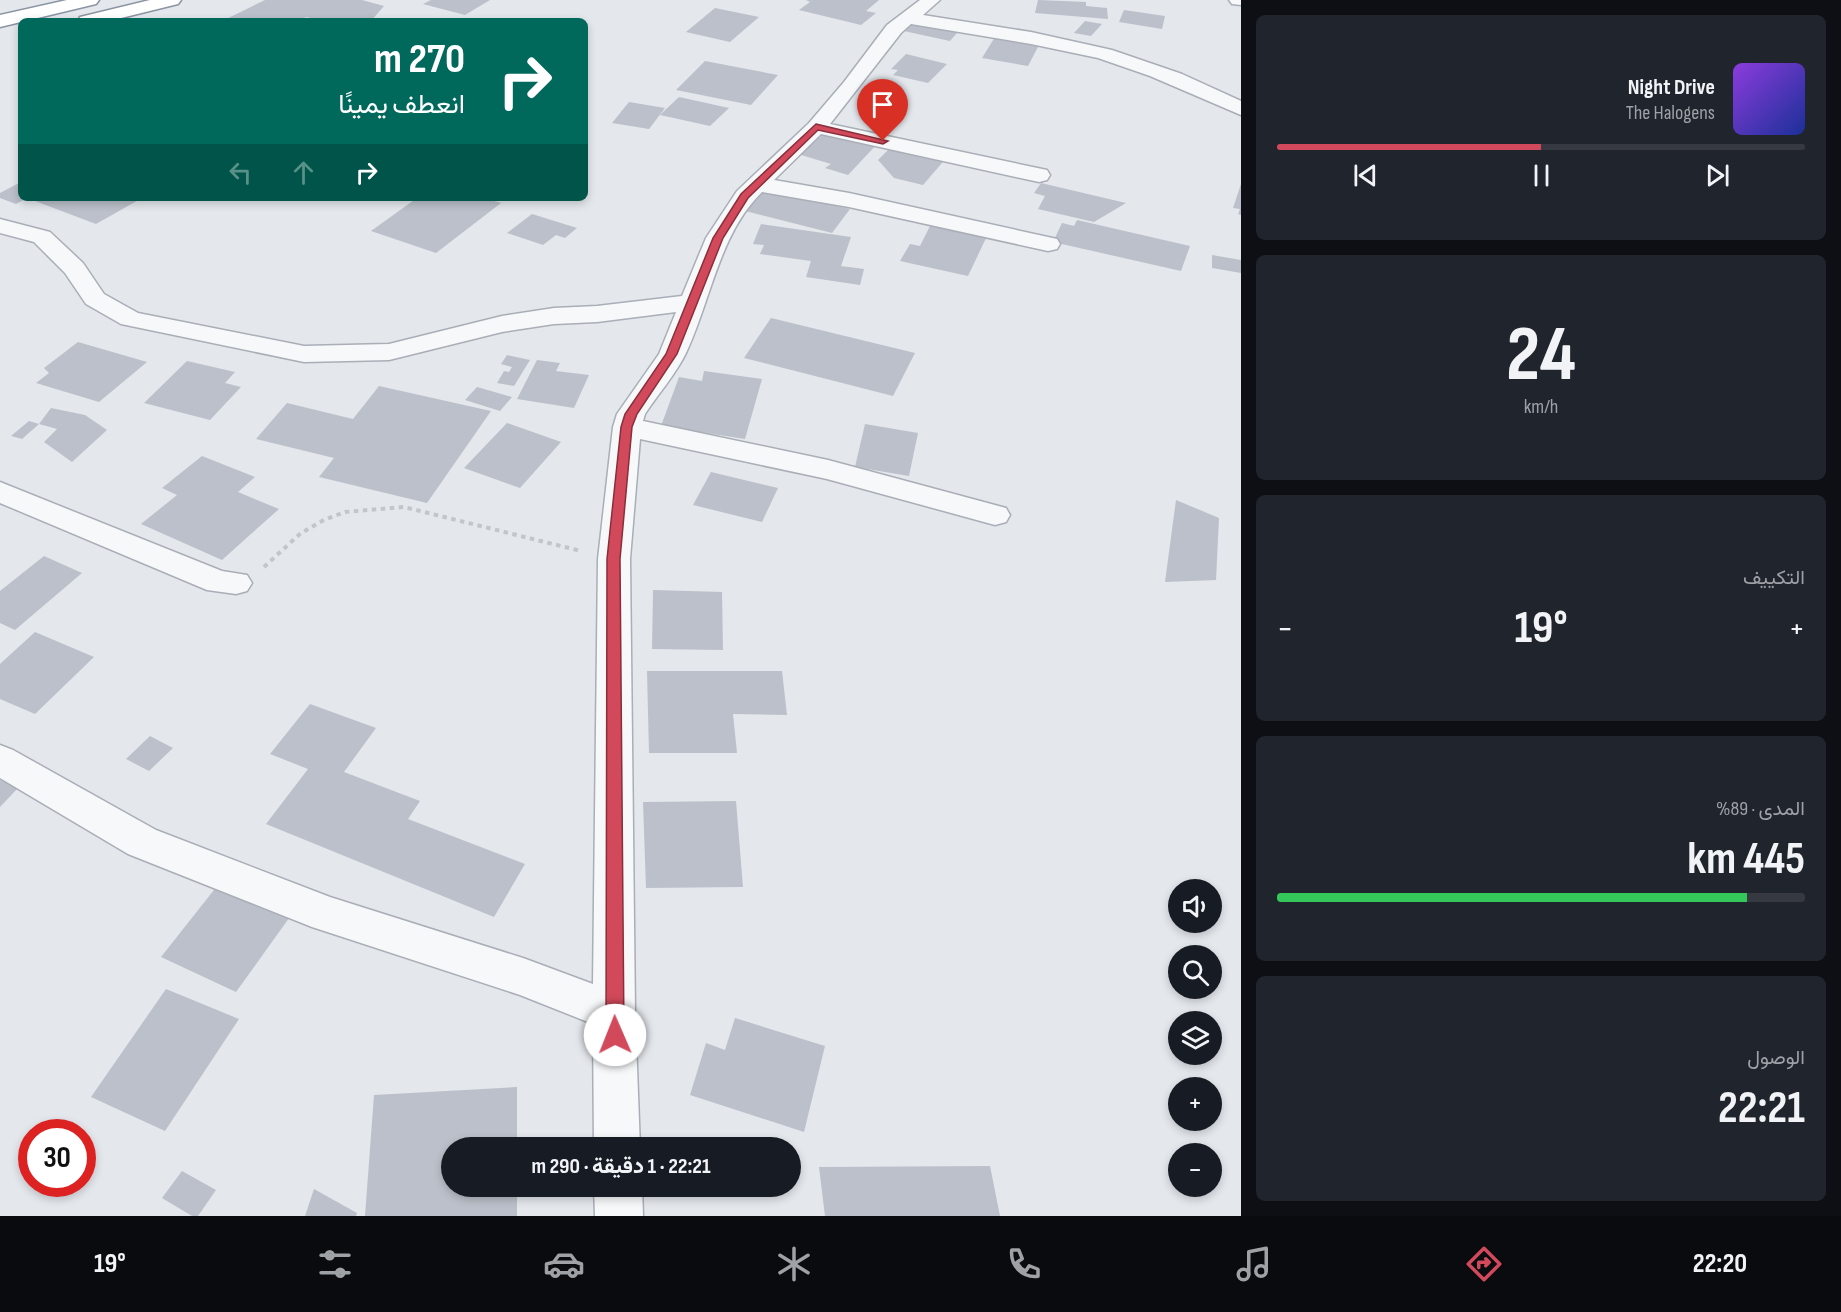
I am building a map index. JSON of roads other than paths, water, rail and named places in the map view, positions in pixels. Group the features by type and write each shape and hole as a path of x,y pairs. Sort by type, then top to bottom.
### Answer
{"highway":[{"path":"0,21 90,0"},
{"path":"99,18 172,0"}],"street":[{"path":"617,1137 614,1012 614,559 627,427 631,414 672,354 718,238 745,196 816,127 906,18 931,0"},
{"path":"906,18 1062,44 1107,55 1162,74 1241,109"},
{"path":"816,127 1039,175"},
{"path":"756,184 849,200 1048,244"},
{"path":"0,226 42,237 74,268 95,299 130,319 304,354 389,352 502,324 554,316 597,314 691,303"},
{"path":"627,427 828,470 995,515"},
{"path":"0,492 218,582 236,583"},
{"path":"0,760 142,842 326,914 523,977 614,1012"},
{"path":"618,1197 619,1216"}]}
